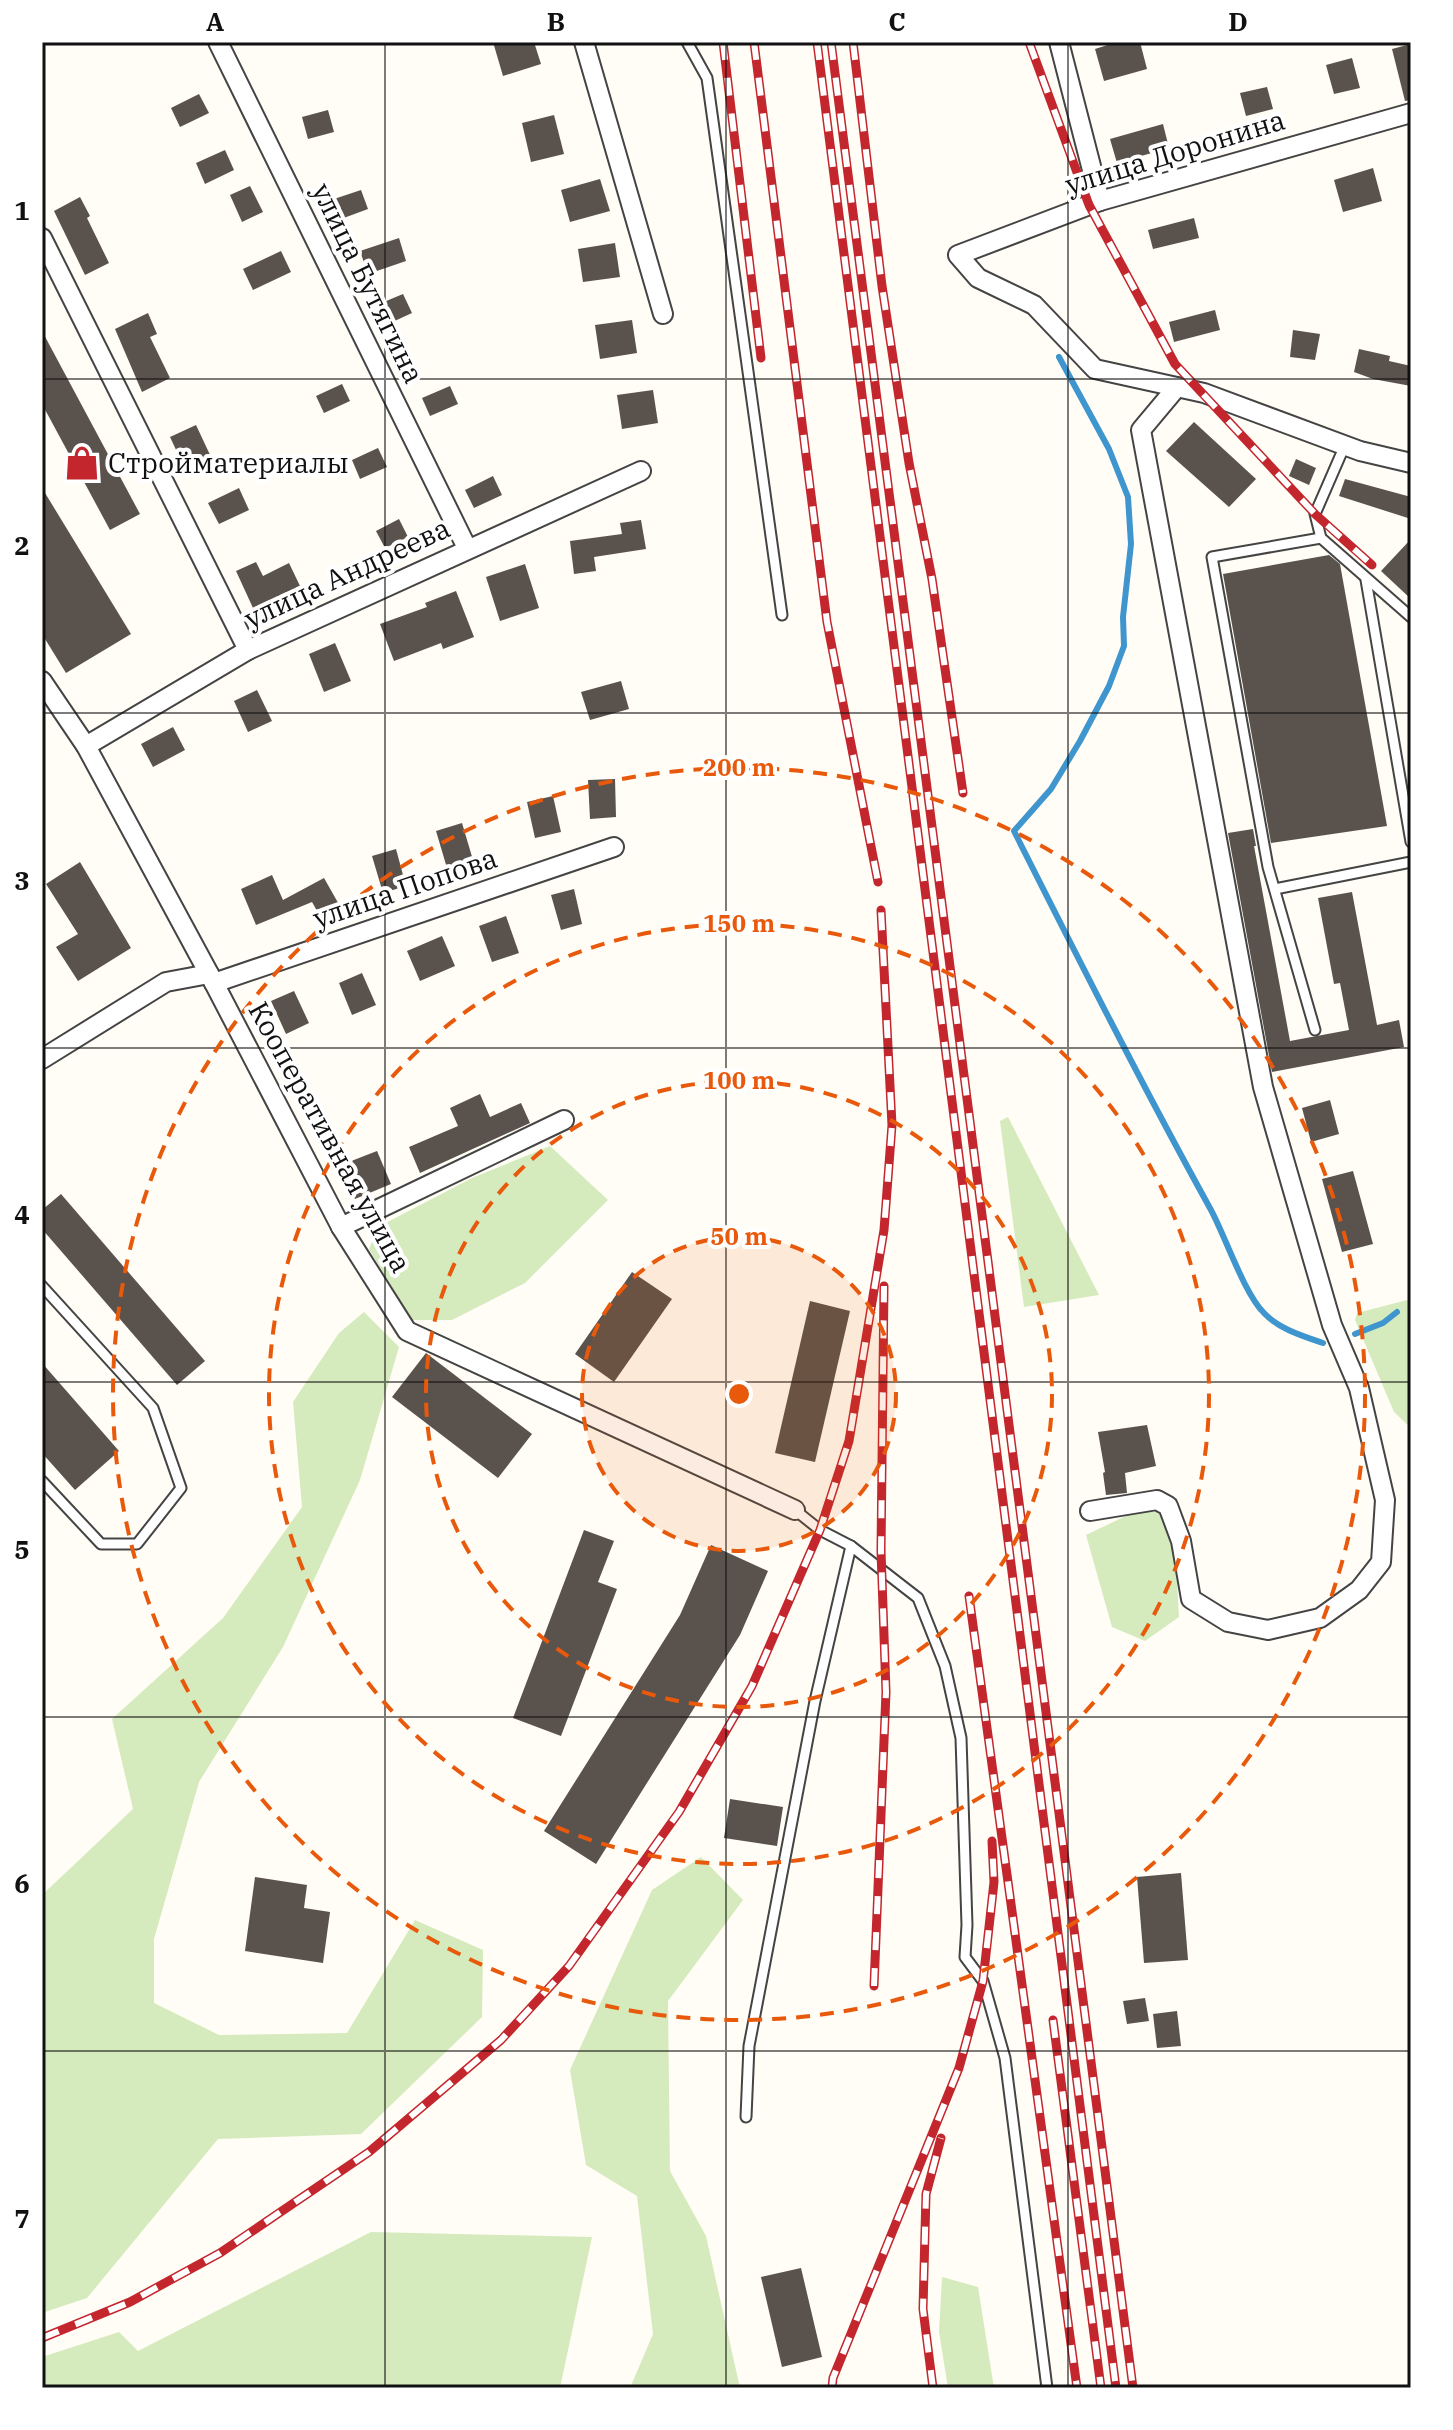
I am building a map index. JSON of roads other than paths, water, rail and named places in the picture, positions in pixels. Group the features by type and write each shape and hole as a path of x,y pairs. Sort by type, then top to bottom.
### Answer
{"street":[{"name":"улица Бутягина","path":"218,42 467,548"},
{"path":"584,42 663,314"},
{"path":"1059,42 1100,201"},
{"name":"улица Доронина","path":"1177,387 1095,369 1034,305 978,278 958,255 1100,201 1411,113"},
{"path":"42,238 248,650"},
{"path":"1090,1511 1157,1500 1168,1506 1181,1541 1191,1599 1228,1622 1268,1630 1320,1618 1359,1590 1381,1562 1385,1500 1359,1388 1332,1325 1263,1087 1141,430 1177,387 1204,393 1345,445 1411,463"},
{"name":"улица Андреева","path":"86,746 248,650 641,471"},
{"name":"Кооперативная улица","path":"42,681 86,746 341,1227 407,1331 795,1510"},
{"name":"улица Попова","path":"42,1059 166,982 211,978 614,847"},
{"path":"341,1227 564,1120"}],"lane":[{"path":"687,42 707,78 782,615"},
{"path":"1345,445 1315,514 1321,538 1411,617"},
{"path":"1315,1030 1268,867 1212,557 1321,538"},
{"path":"1366,580 1411,842"},
{"path":"1275,889 1411,862"},
{"path":"42,1286 153,1408 181,1488 137,1544 101,1544 42,1481"},
{"path":"795,1510 820,1530 851,1546 918,1598 948,1680 961,1738 967,1925 965,1957 983,1981 1005,2058 1047,2388"},
{"path":"746,2117 749,2046 812,1717 851,1546"}],"waterway":[{"path":"1059,357 1109,449 1128,497 1131,544 1123,617 1124,646 1109,686 1080,741 1051,789 1014,831 1135,1069 1211,1210 1249,1292 1264,1313 1277,1323 1323,1343"},
{"path":"1355,1334 1383,1323 1397,1312"}],"railway":[{"path":"723,42 761,358"},
{"path":"754,42 827,622 878,882"},
{"path":"817,42 1116,2388"},
{"path":"831,42 1133,2388"},
{"path":"853,42 882,286 909,463 932,579 963,793"},
{"path":"1029,42 1089,205 1175,364 1315,514 1372,565"},
{"path":"42,2338 130,2302 220,2253 369,2152 501,2040 569,1966 679,1812 752,1686 820,1530 849,1441 884,1230 892,1125 881,910"},
{"path":"874,1986 886,1692 881,1551 884,1286"},
{"path":"969,1596 1077,2388"},
{"path":"832,2388 833,2378 959,2068 983,1981 994,1882 992,1841"},
{"path":"1053,2020 1101,2388"},
{"path":"933,2388 923,2309 926,2194 941,2138"}],"place":[{"name":"Стройматериалы","path":"82,463"}]}
